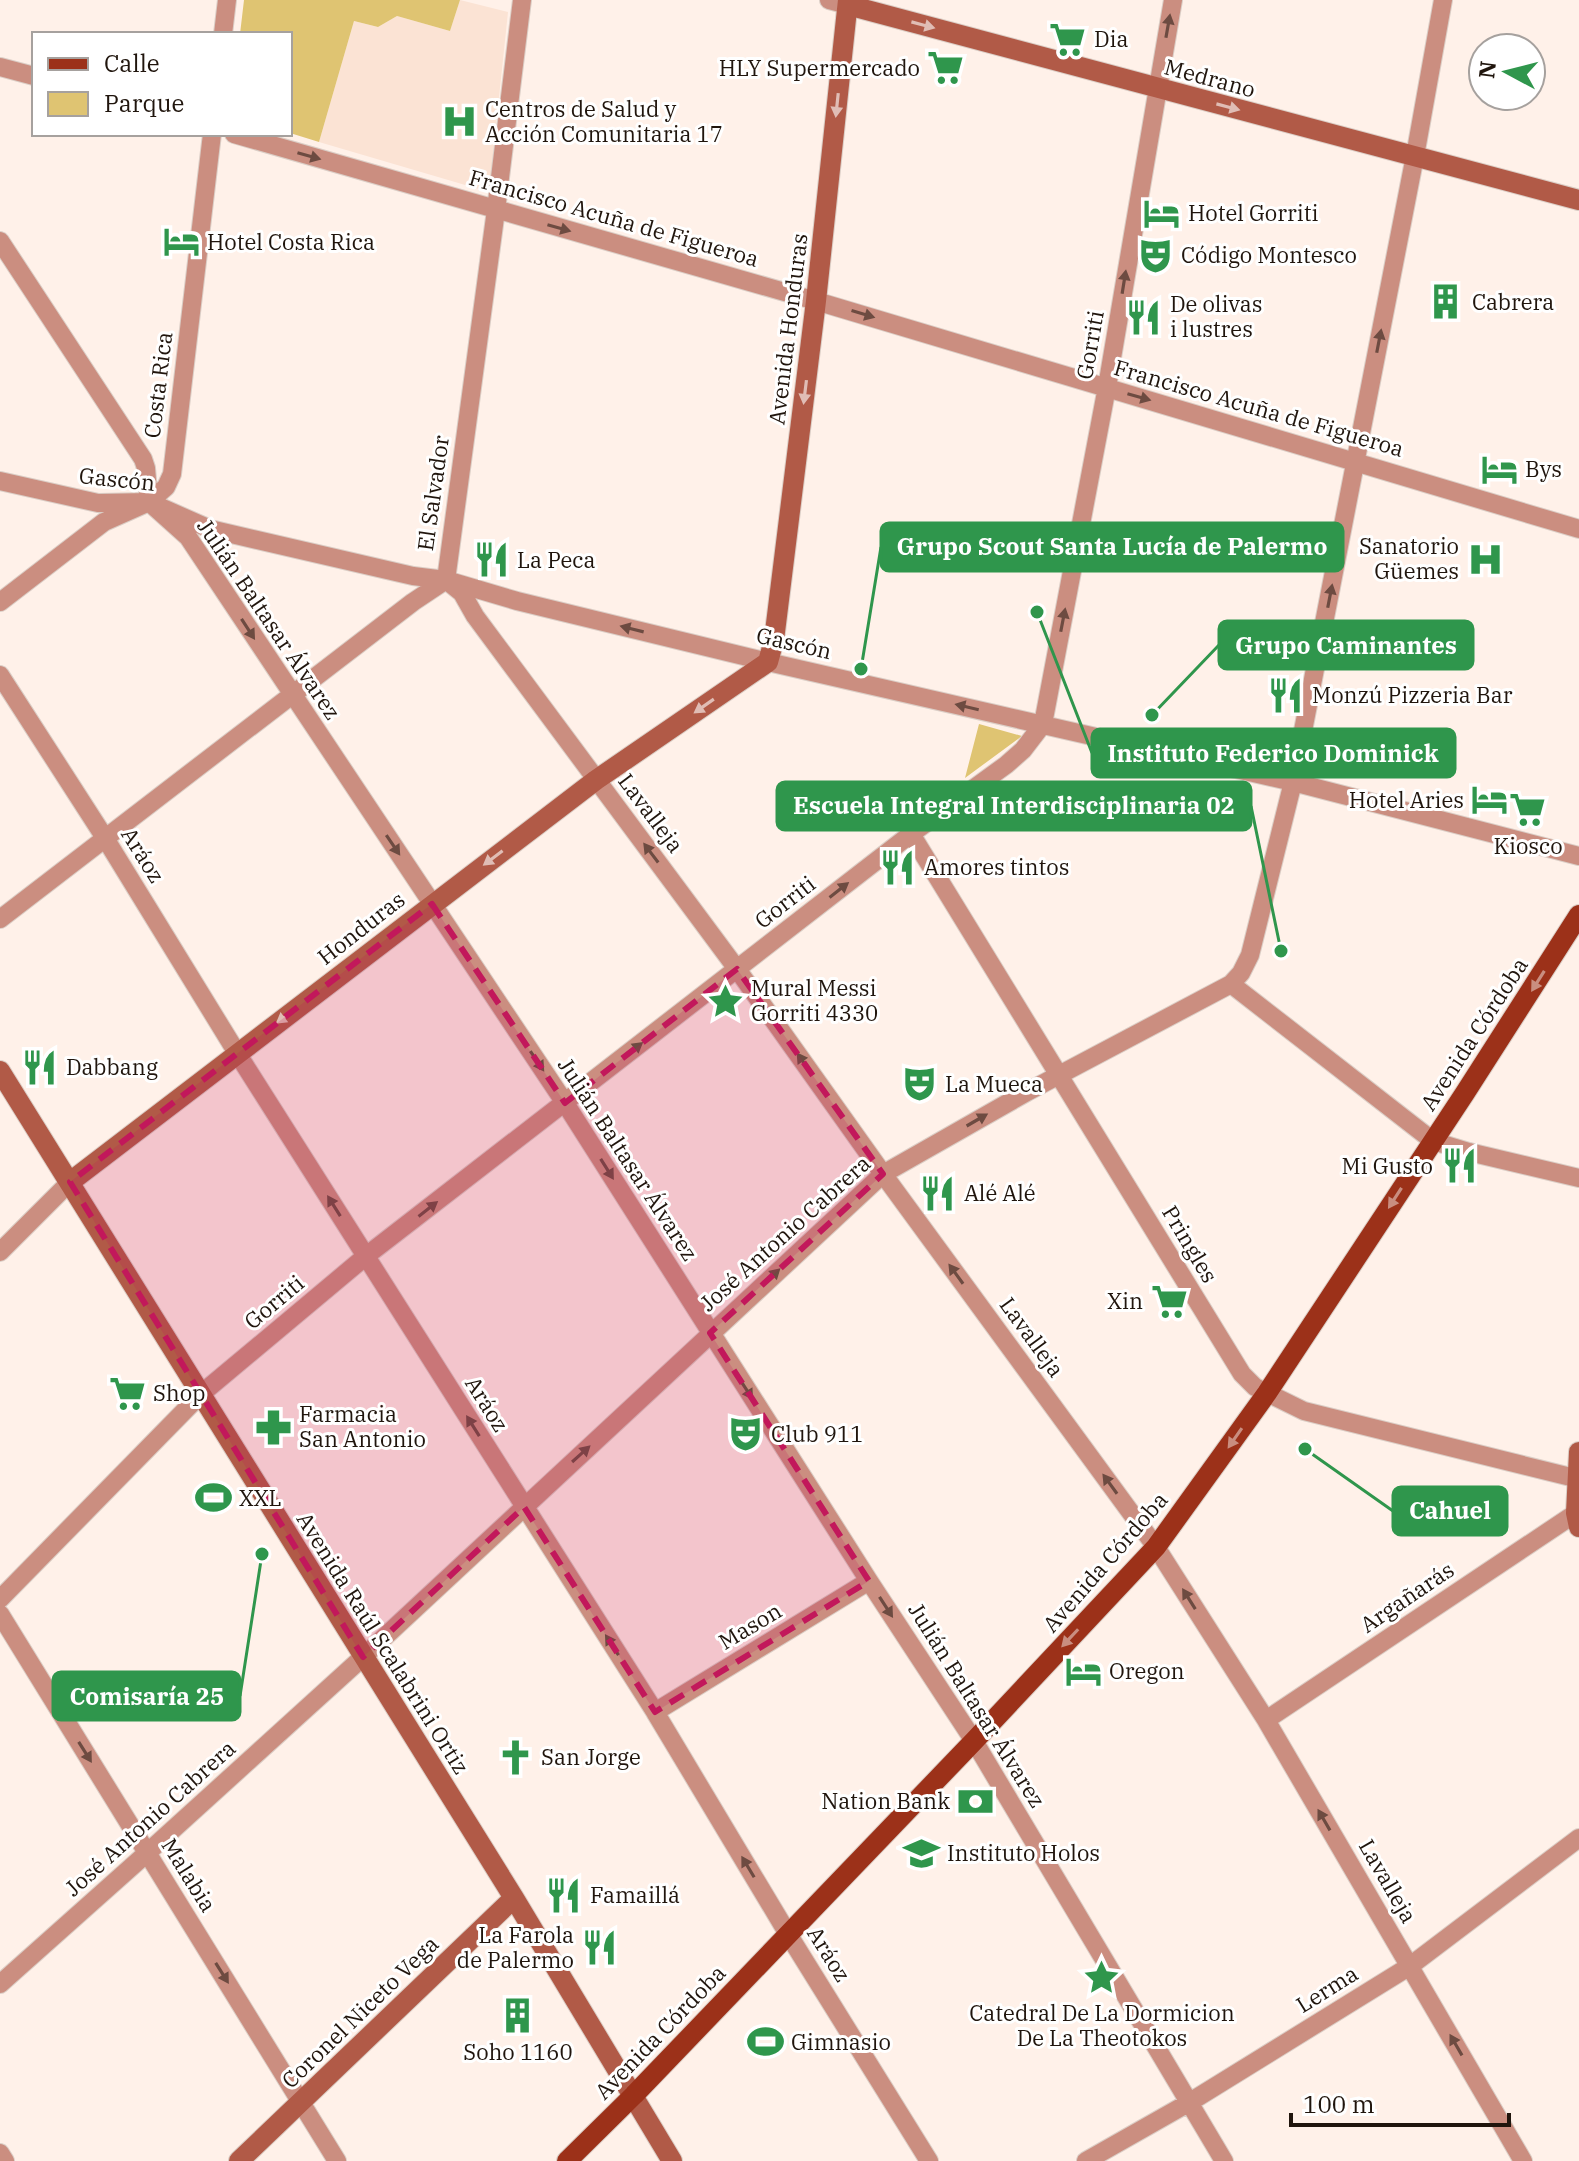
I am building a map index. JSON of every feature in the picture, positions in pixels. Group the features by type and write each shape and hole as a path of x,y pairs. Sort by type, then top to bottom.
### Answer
{"main road":[{"name":"Avenida Córdoba","path":"567,2161 974,1741 1156,1547 1267,1393 1579,915"}],"street":[{"path":"223,32 227,0"},
{"name":"El Salvador","path":"0,919 413,602 446,580 522,0"},
{"name":"Gorriti","path":"0,1599 201,1394 366,1256 911,834 1006,765 1023,750 1043,724 1107,387 1173,0"},
{"path":"1443,0 1293,782 1250,955 1231,984 1433,1141 1579,1178"},
{"name":"Medrano","path":"842,2 1579,200"},
{"name":"Avenida Honduras","path":"768,662 776,626 816,301 842,2"},
{"path":"0,67 32,75"},
{"name":"Costa Rica","path":"149,502 166,487 172,474 212,136"},
{"name":"Francisco Acuña de Figueroa","path":"241,136 816,301 1579,529"},
{"path":"0,241 143,459 149,502 104,522 0,602"},
{"name":"Gascón","path":"0,481 98,503 149,502 210,529 413,576 446,580 517,601 768,662 1293,782 1579,856"},
{"name":"Julián Baltasar Álvarez","path":"149,502 188,537 565,1103 974,1741 1224,2161"},
{"name":"Lavalleja","path":"446,580 462,593 475,616 737,969 1156,1547 1266,1720 1523,2161"},
{"name":"Honduras","path":"0,1252 70,1182 237,1053 596,780 768,662"},
{"name":"Aráoz","path":"0,675 655,1712 929,2161"},
{"name":"Pringles","path":"911,834 1231,1359 1255,1387 1312,1414 1578,1478"},
{"name":"José Antonio Cabrera","path":"0,1984 363,1657 883,1174 1231,984"},
{"name":"Avenida Raúl Scalabrini Ortiz","path":"0,1071 514,1898 672,2161"},
{"path":"1577,1520 1579,1452"},
{"name":"Argañarás","path":"1266,1720 1577,1520"},
{"name":"Mason","path":"655,1712 869,1581"},
{"name":"Malabia","path":"0,1614 337,2161"},
{"name":"Lerma","path":"1086,2161 1190,2102 1410,1966 1579,1838"},
{"name":"Coronel Niceto Vega","path":"239,2161 514,1898"},
{"path":"0,2153 5,2161"}],"highlighted area":[{"path":"432,904 565,1103 737,969 883,1174 710,1333 869,1581 655,1712 524,1507 363,1657 70,1182"}],"shaded area":[{"path":"460,0 508,12 489,192 319,142 354,21 378,27 397,16 450,31"}],"green space":[{"path":"244,0 460,0 450,31 397,16 378,27 354,21 319,142 292,134 292,32 240,32"},
{"path":"979,724 1022,736 965,778"}],"place":[{"name":"Dia","path":"1068,39"},
{"name":"HLY Supermercado","path":"946,68"},
{"name":"Centros de Salud y Acción Comunitaria 17","path":"459,122"},
{"name":"Hotel Gorriti","path":"1162,213"},
{"name":"Hotel Costa Rica","path":"181,242"},
{"name":"Código Montesco","path":"1155,255"},
{"name":"Cabrera","path":"1446,302"},
{"name":"De olivas i lustres","path":"1144,317"},
{"name":"Bys","path":"1499,469"},
{"name":"Sanatorio Güemes","path":"1485,559"},
{"name":"La Peca","path":"491,560"},
{"name":"Instituto Federico Dominick","path":"1037,612"},
{"name":"Grupo Scout Santa Lucía de Palermo","path":"861,669"},
{"name":"Monzú Pizzeria Bar","path":"1286,695"},
{"name":"Grupo Caminantes","path":"1152,715"},
{"name":"Hotel Aries","path":"1490,800"},
{"name":"Kiosco","path":"1528,810"},
{"name":"Amores tintos","path":"898,867"},
{"name":"Escuela Integral Interdisciplinaria 02","path":"1281,951"},
{"name":"Mural Messi Gorriti 4330","path":"725,1001"},
{"name":"Dabbang","path":"40,1067"},
{"name":"La Mueca","path":"919,1084"},
{"name":"Mi Gusto","path":"1459,1166"},
{"name":"Alé Alé","path":"938,1193"},
{"name":"Xin","path":"1169,1301"},
{"name":"Shop","path":"127,1393"},
{"name":"Farmacia San Antonio","path":"273,1427"},
{"name":"Club 911","path":"745,1434"},
{"name":"Cahuel","path":"1305,1449"},
{"name":"XXL","path":"213,1498"},
{"name":"Comisaría 25","path":"262,1554"},
{"name":"Oregon","path":"1083,1671"},
{"name":"San Jorge","path":"515,1757"},
{"name":"Nation Bank","path":"976,1801"},
{"name":"Instituto Holos","path":"921,1853"},
{"name":"Famaillá","path":"564,1895"},
{"name":"La Farola de Palermo","path":"600,1948"},
{"name":"Catedral De La Dormicion De La Theotokos","path":"1102,1977"},
{"name":"Soho 1160","path":"518,2016"},
{"name":"Gimnasio","path":"765,2042"}]}
